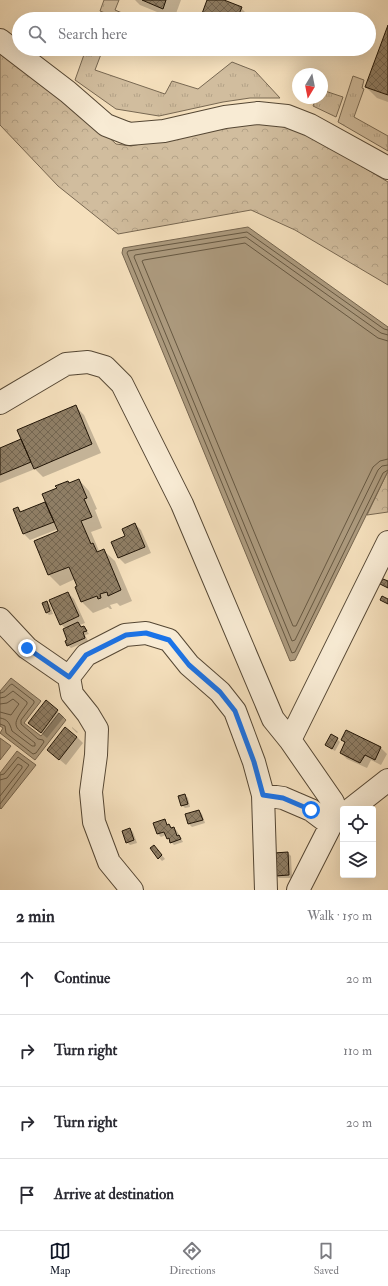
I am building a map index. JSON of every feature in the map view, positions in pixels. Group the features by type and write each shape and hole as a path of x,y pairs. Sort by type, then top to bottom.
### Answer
{"street":[{"path":"0,40 12,49"},
{"path":"21,56 68,92 106,125 129,134 164,131 225,117 258,113 287,116 310,125 388,168"},
{"path":"0,403 66,364 88,362 105,367 122,384 182,504 273,719 290,740 333,802 337,820 298,890"},
{"path":"290,740 388,542"},
{"path":"0,619 27,648 69,677 72,694 88,714 97,729 96,756 91,792 94,822 109,862 132,890"},
{"path":"69,677 86,655 126,635 146,633 169,640 189,665 220,692 235,711 254,762 263,795 266,890"},
{"path":"355,806 388,780"},
{"path":"263,795 283,798 337,820"}],"green space":[{"path":"104,0 119,0 115,10 120,12 100,11"},
{"path":"0,54 20,67 99,128 116,144 131,146 252,120 289,128 310,135 388,182 388,285 295,230 251,210 118,234 58,186 0,125"},
{"path":"84,56 100,56 95,70 165,94 172,81 198,89 232,62 255,71 280,98 250,98 223,102 159,116 116,109 75,80"},
{"path":"353,76 364,80 362,88 364,89 354,117 388,136 388,151 338,122"},
{"path":"328,92 343,97 336,117 313,106 314,104 328,104"},
{"path":"388,471 388,512 367,515"}],"water":[{"path":"248,227 388,327 388,471 295,660 290,661 122,253 123,248"},
{"path":"11,678 41,701 24,723 41,736 59,713 66,720 35,760 0,733 3,728 0,726 0,691"},
{"path":"0,738 11,746 0,760"},
{"path":"17,751 36,765 1,809 0,773"}],"building":[{"path":"142,0 166,0 163,9"},
{"path":"207,0 224,0 242,7 240,12 203,12"},
{"path":"388,25 388,95 365,87"},
{"path":"76,405 92,444 34,469 17,430"},
{"path":"21,439 31,462 0,475 0,448"},
{"path":"79,479 87,498 84,499 92,517 81,521 91,544 93,543 97,552 104,549 121,590 108,596 107,592 100,594 101,598 98,599 97,596 81,602 75,587 77,586 69,567 48,575 34,541 58,531 42,494 57,488 55,486"},
{"path":"45,502 54,522 23,534 13,509 18,507 20,512"},
{"path":"135,523 145,547 118,558 111,542 125,536 122,529"},
{"path":"383,579 388,581 388,588 380,584"},
{"path":"68,592 79,616 60,625 49,600"},
{"path":"382,596 388,599 388,604 380,600"},
{"path":"47,601 50,611 46,613 42,603"},
{"path":"78,622 81,627 84,626 87,631 83,632 85,638 67,646 65,641 67,640 63,629"},
{"path":"46,700 58,710 41,733 28,723"},
{"path":"65,727 77,737 59,760 47,750"},
{"path":"346,730 381,747 375,760 365,755 360,763 340,753 345,742 341,740"},
{"path":"331,734 338,738 332,749 325,745"},
{"path":"185,794 188,804 181,806 178,796"},
{"path":"199,810 203,820 188,824 185,814"},
{"path":"165,819 167,825 169,824 171,828 174,827 177,836 179,835 181,839 170,843 169,838 167,839 164,832 157,834 153,823"},
{"path":"130,828 134,840 126,843 122,831"},
{"path":"154,845 162,855 158,859 150,848"},
{"path":"288,852 289,875 275,876 274,853"}],"route":[{"path":"27,648 69,677 86,655 126,635 146,633 169,640 189,665 220,692 235,711 254,762 263,795 283,798 311,810"}]}
